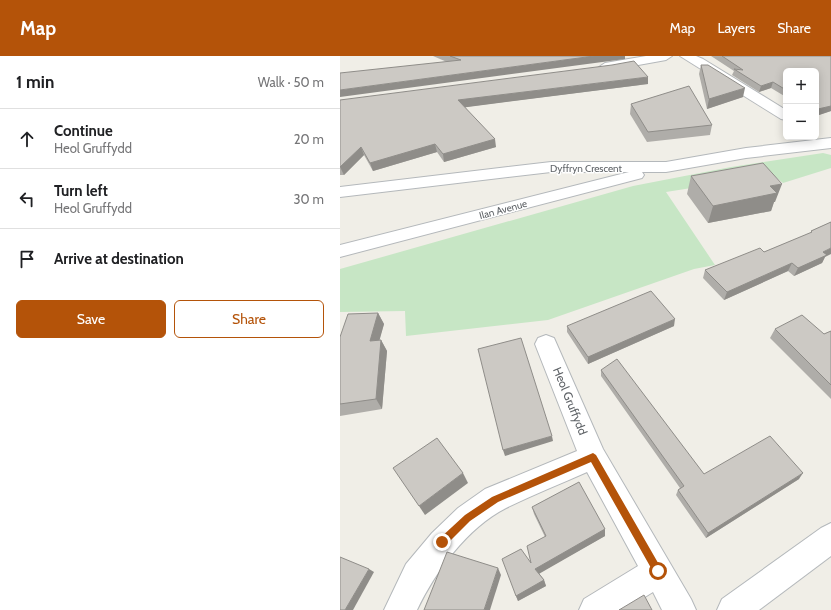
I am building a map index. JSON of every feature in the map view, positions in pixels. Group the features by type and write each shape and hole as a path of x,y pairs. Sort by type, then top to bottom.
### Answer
{"street":[{"path":"596,69 666,56"},
{"path":"686,56 699,62 783,114"},
{"path":"699,62 714,56"},
{"name":"Dyffryn Crescent","path":"340,192 551,167 666,167 746,153 824,136"},
{"name":"Ilan Avenue","path":"340,251 666,167"},
{"name":"Heol Gruffydd","path":"546,344 593,457 680,610"},
{"path":"400,610 417,575 442,542 468,518 495,500 593,457"},
{"path":"733,610 831,538"},
{"path":"595,610 658,571"}],"green space":[{"path":"823,153 831,155 831,168 783,183 773,175 666,192 715,265 694,269 548,320 406,336 405,311 340,312 340,269 633,186 731,167"}],"building":[{"path":"450,56 594,56 340,90 340,73 461,60"},
{"path":"722,56 831,56 831,106 819,109 819,68 783,68 783,88 773,82 761,86 734,69 743,70"},
{"path":"634,61 648,77 458,100 495,139 443,154 435,144 370,163 361,147 340,167 340,100"},
{"path":"701,65 708,65 745,88 709,99"},
{"path":"689,86 712,125 648,132 631,104"},
{"path":"763,163 782,184 770,186 777,193 713,206 691,176"},
{"path":"831,222 831,248 823,252 827,255 798,268 792,263 727,292 705,270 760,248 764,252 812,232 811,231"},
{"path":"651,291 675,319 588,357 567,326"},
{"path":"378,313 370,341 381,340 376,399 340,404 340,337 348,314"},
{"path":"802,315 824,334 831,331 831,385 775,329"},
{"path":"521,338 552,436 503,450 478,349"},
{"path":"617,359 704,474 770,436 803,473 708,533 678,490 684,486 601,370"},
{"path":"437,438 463,473 419,506 393,468"},
{"path":"579,482 605,529 535,569 544,580 516,596 502,559 521,549 531,563 527,546 546,536 532,507"},
{"path":"447,552 498,568 484,610 424,610"},
{"path":"340,557 369,569 345,610 340,610"},
{"path":"644,595 652,610 619,610"}],"route":[{"path":"442,542 468,518 495,500 593,457 658,571"}]}
